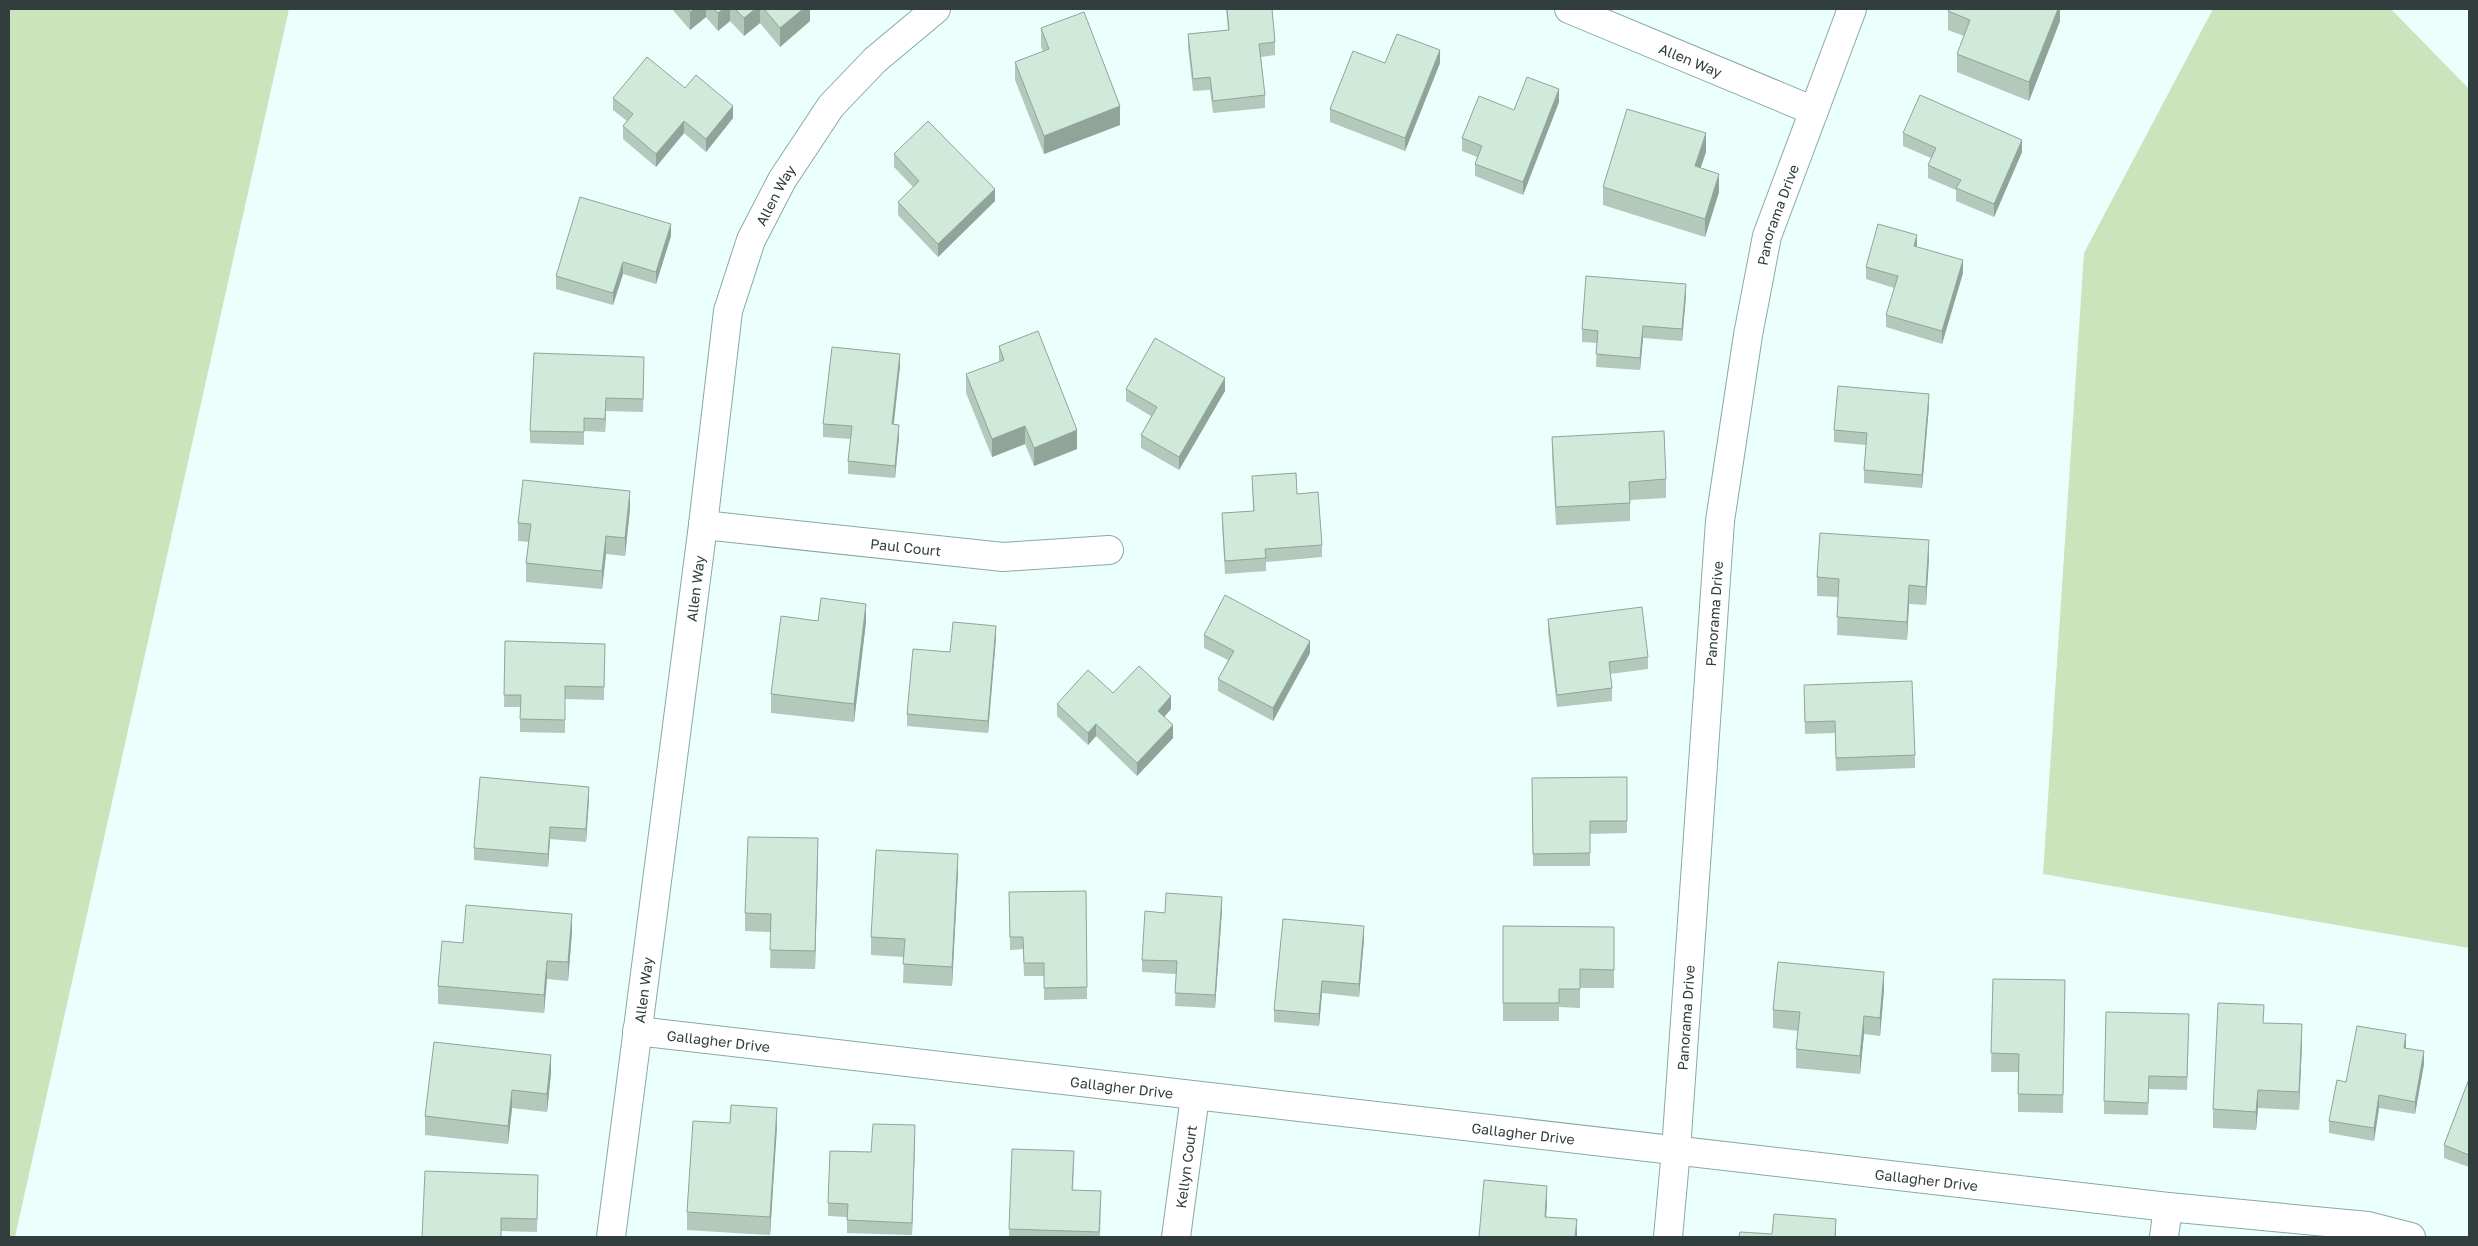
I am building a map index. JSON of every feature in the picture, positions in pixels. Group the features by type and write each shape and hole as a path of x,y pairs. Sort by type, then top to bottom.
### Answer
{"street":[{"name":"Allen Way","path":"611,1237 703,525 728,311 751,240 782,180 831,106 875,60 936,9"},
{"name":"Allen Way","path":"1569,9 1814,111"},
{"name":"Panorama Drive","path":"1668,1237 1676,1150 1720,521 1748,335 1767,236 1852,9"},
{"name":"Paul Court","path":"703,525 1003,557 1109,550"},
{"name":"Gallagher Drive","path":"637,1031 2168,1207 2368,1226 2410,1237"},
{"name":"Kellyn Court","path":"1176,1237 1195,1096"},
{"path":"2164,1237 2168,1207"}],"green space":[{"path":"9,9 289,9 15,1237 9,1237"},
{"path":"2213,9 2391,9 2469,89 2469,948 2043,874 2084,253"}],"building":[{"path":"714,9 723,9 718,13"},
{"path":"735,9 755,9 744,18"},
{"path":"764,9 803,9 780,28"},
{"path":"1227,9 1272,9 1275,42 1259,44 1265,95 1213,101 1210,77 1193,79 1188,34 1229,30"},
{"path":"1949,9 2058,9 2029,82 1957,54 1970,20 1948,11"},
{"path":"1084,12 1120,106 1044,136 1015,62 1049,49 1041,28"},
{"path":"1397,34 1440,50 1405,138 1330,109 1353,51 1385,63"},
{"path":"647,57 685,88 696,75 733,106 706,139 684,121 656,154 623,126 633,114 613,98"},
{"path":"1527,77 1559,89 1523,182 1475,164 1482,146 1462,138 1479,96 1514,110"},
{"path":"1920,95 2022,140 1994,204 1956,188 1961,180 1928,165 1936,148 1903,133"},
{"path":"1627,109 1706,133 1695,166 1719,174 1705,219 1603,187"},
{"path":"928,121 995,189 938,244 898,202 919,181 894,154"},
{"path":"580,197 671,224 656,272 623,262 613,293 556,276"},
{"path":"1878,224 1917,235 1914,246 1963,260 1942,331 1886,315 1898,276 1866,267"},
{"path":"1586,276 1686,284 1682,329 1643,326 1640,358 1596,354 1598,331 1582,329"},
{"path":"1038,331 1077,430 1034,448 1025,426 992,439 966,374 1004,360 999,346"},
{"path":"1155,338 1225,378 1179,457 1141,435 1157,407 1126,389"},
{"path":"832,347 900,354 892,424 899,425 895,466 848,461 852,426 823,424"},
{"path":"534,353 644,357 643,399 606,398 605,419 584,418 584,432 530,431"},
{"path":"1838,386 1929,394 1922,475 1864,470 1867,433 1834,430"},
{"path":"1664,431 1666,479 1629,482 1630,503 1556,507 1552,437"},
{"path":"1296,473 1297,494 1318,492 1322,545 1265,549 1266,558 1225,561 1222,513 1254,511 1252,476"},
{"path":"523,480 630,491 625,538 606,536 602,571 526,563 531,524 518,523"},
{"path":"1820,533 1929,540 1926,587 1909,585 1907,622 1837,617 1839,579 1817,577"},
{"path":"1225,595 1310,641 1273,708 1218,679 1234,651 1204,635"},
{"path":"821,598 866,604 854,704 771,694 781,616 818,621"},
{"path":"1642,607 1648,657 1609,662 1612,688 1557,695 1548,619"},
{"path":"953,622 996,626 988,721 907,714 913,649 950,652"},
{"path":"505,641 605,644 604,687 565,686 565,720 520,719 521,695 504,695"},
{"path":"1139,666 1171,696 1158,711 1173,725 1137,763 1096,724 1088,733 1057,704 1088,670 1113,693"},
{"path":"1912,681 1915,755 1836,758 1835,721 1805,722 1804,685"},
{"path":"480,777 589,787 586,829 550,827 548,854 474,848"},
{"path":"1627,777 1627,821 1590,821 1590,853 1533,854 1532,778"},
{"path":"748,837 818,838 815,951 770,950 771,914 745,913"},
{"path":"876,850 958,854 952,967 903,964 905,939 871,937"},
{"path":"1086,891 1087,987 1044,988 1044,963 1024,963 1023,937 1010,937 1009,892"},
{"path":"1166,893 1222,897 1215,995 1175,993 1177,961 1142,960 1145,911 1165,913"},
{"path":"466,905 572,914 568,962 547,961 544,995 438,986 442,941 463,943"},
{"path":"1283,919 1364,926 1359,984 1322,981 1319,1014 1274,1010"},
{"path":"1503,926 1614,927 1614,970 1580,969 1580,989 1559,989 1559,1003 1503,1003"},
{"path":"1778,962 1884,972 1880,1018 1864,1016 1860,1056 1796,1049 1800,1012 1773,1010"},
{"path":"1993,979 2065,980 2063,1095 2018,1094 2019,1054 1991,1053"},
{"path":"2218,1003 2264,1005 2263,1023 2302,1024 2299,1092 2258,1090 2256,1112 2213,1109"},
{"path":"2106,1012 2189,1014 2187,1077 2149,1076 2148,1103 2104,1101"},
{"path":"2357,1026 2406,1034 2404,1048 2424,1051 2415,1102 2379,1095 2374,1128 2329,1121 2337,1080 2346,1082"},
{"path":"434,1042 551,1055 547,1094 512,1090 508,1126 425,1116"},
{"path":"2469,1079 2469,1155 2444,1145"},
{"path":"731,1105 777,1108 770,1217 687,1212 693,1121 730,1123"},
{"path":"873,1124 915,1125 912,1223 847,1220 848,1204 828,1203 830,1151 871,1152"},
{"path":"1012,1149 1074,1151 1072,1190 1101,1191 1099,1232 1009,1229"},
{"path":"425,1171 538,1175 537,1219 501,1218 501,1237 422,1237"},
{"path":"1484,1180 1547,1186 1545,1217 1577,1219 1575,1237 1479,1237"},
{"path":"1774,1214 1836,1219 1835,1237 1739,1237 1740,1232 1772,1234"}]}
